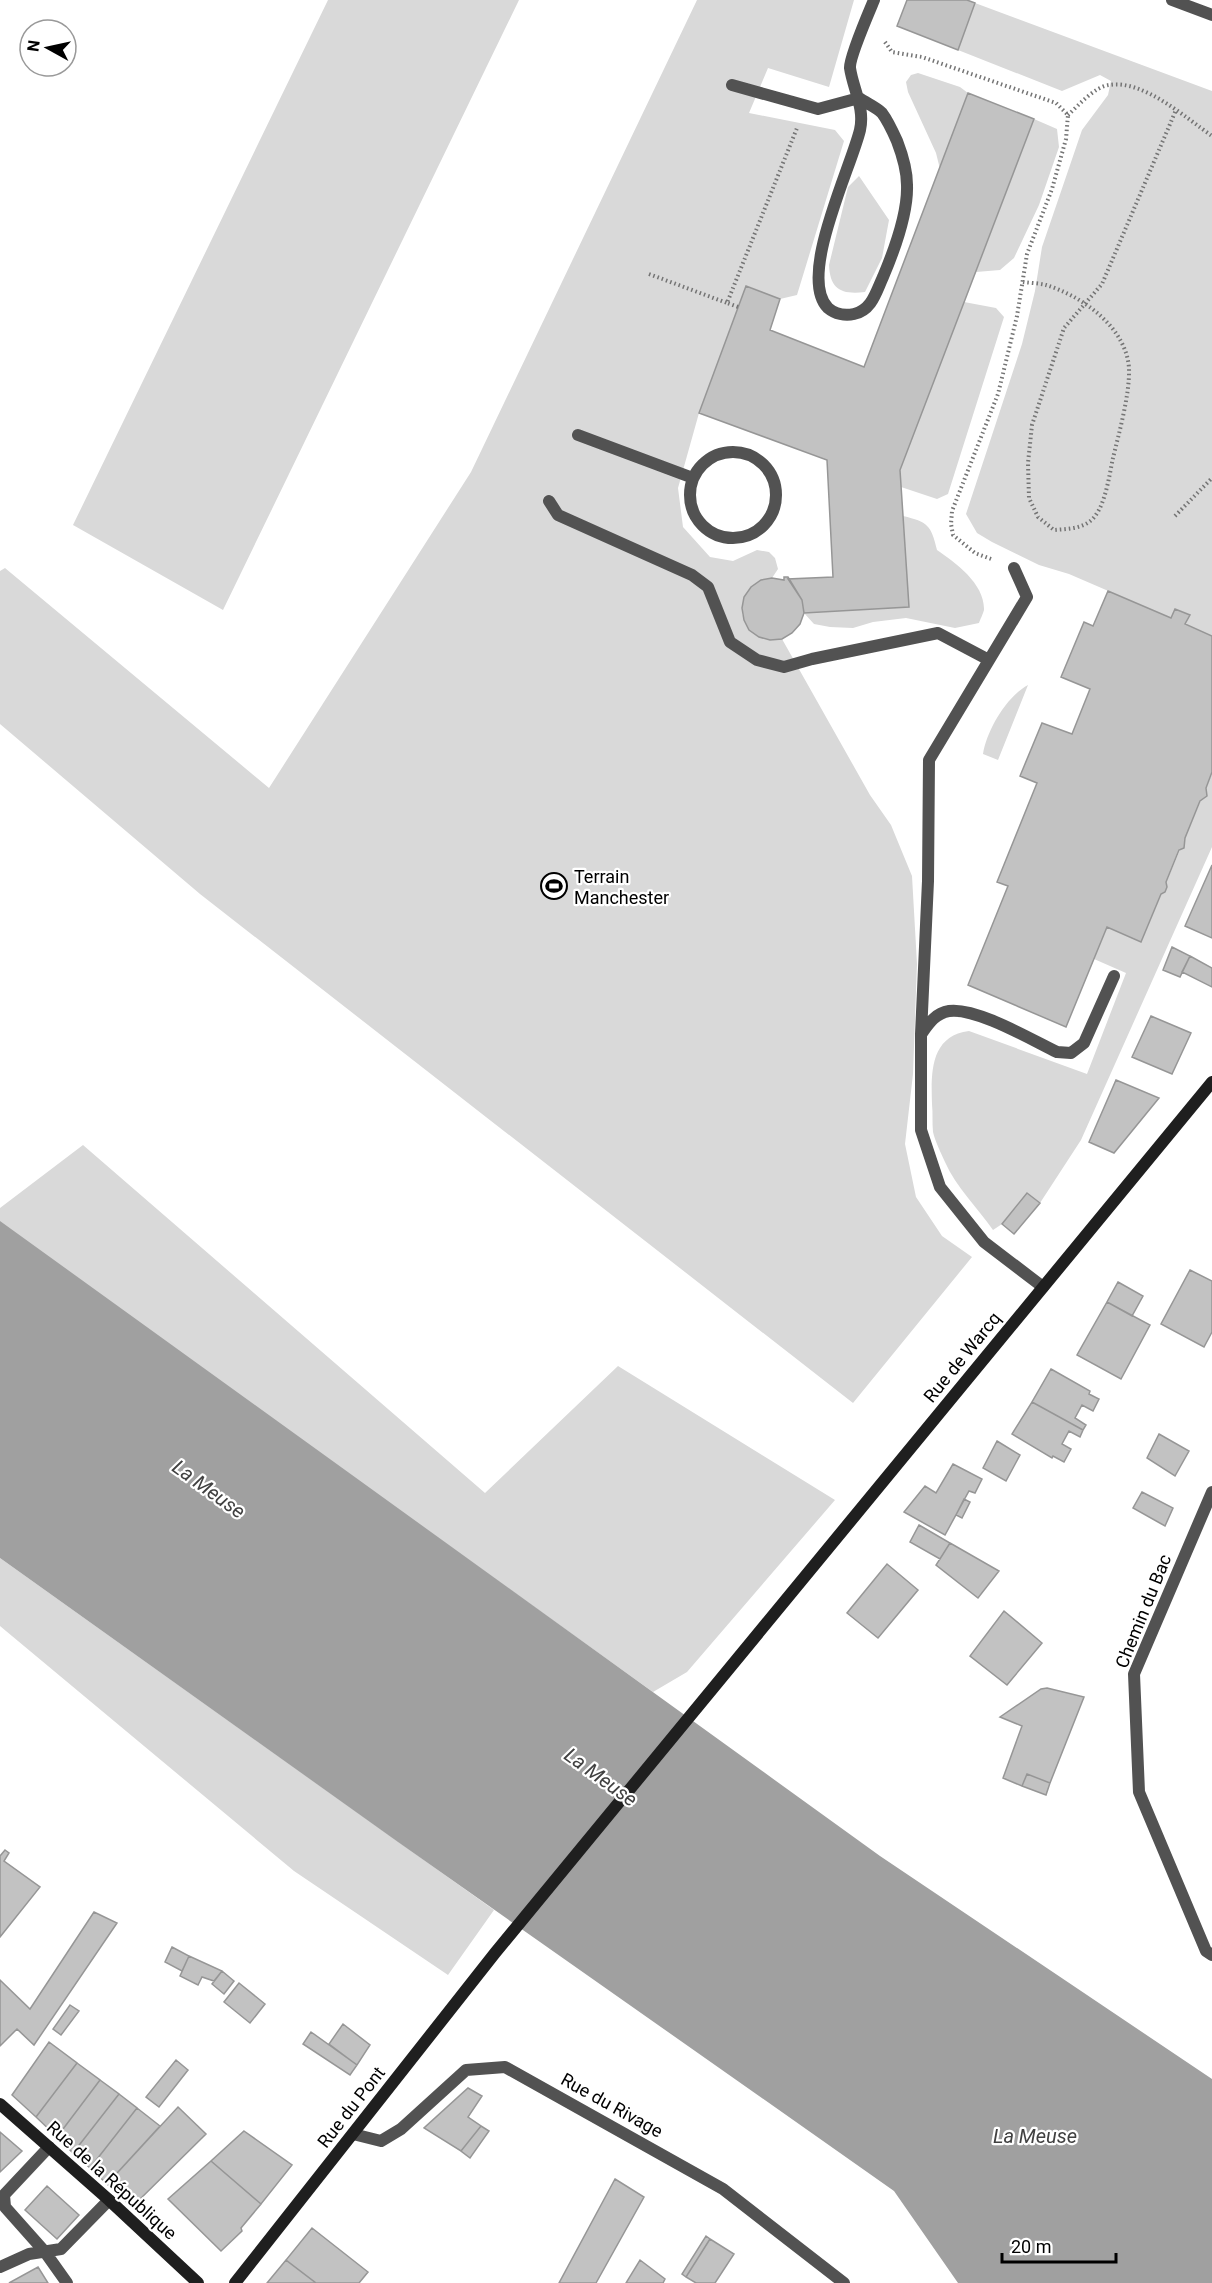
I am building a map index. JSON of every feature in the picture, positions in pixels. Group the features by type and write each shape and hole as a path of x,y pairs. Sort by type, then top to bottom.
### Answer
{"main road":[{"name":"Rue de Warcq","path":"495,1953 1212,1082"},
{"name":"Rue du Pont","path":"235,2283 495,1953"},
{"name":"Rue de la République","path":"0,2104 109,2200 198,2283"}],"street":[{"path":"732,85 818,109 859,98 882,113 894,132 908,183 906,201 892,256 871,304 863,311 840,314 831,310 823,302 818,278 824,237 860,129 859,98 850,66 874,0"},
{"path":"1172,0 1212,15"},
{"path":"578,435 693,478"},
{"path":"726,452 741,452 754,457 766,467 773,479 776,494 774,508 767,521 756,531 743,537 730,538 717,534 705,527 696,517 690,491 693,478 701,466 713,457 726,452"},
{"path":"549,501 558,515 692,575 708,587 730,642 757,660 784,667 938,633 989,660"},
{"path":"1014,568 1027,597 929,760 928,881 921,1034 921,1130 940,1187 984,1242 1043,1287"},
{"path":"921,1034 934,1017 950,1011 974,1014 1057,1052 1071,1053 1084,1043 1114,976"},
{"name":"Chemin du Bac","path":"1209,1953 1139,1792 1134,1674 1212,1492"},
{"name":"Rue du Rivage","path":"352,2134 381,2141 401,2129 466,2070 505,2067 723,2189 844,2283"},
{"path":"49,2147 4,2195 5,2206 45,2252 67,2283"},
{"path":"0,2267 29,2254 61,2249 109,2200"}],"path":[{"path":"867,18 892,52 922,57 1056,103 1068,115"},
{"path":"1014,568 975,553 963,545 953,535 952,511 998,394 1017,316 1028,254 1052,189 1063,149 1068,115 1089,95 1109,85 1130,87 1160,99 1212,136"},
{"path":"727,303 806,105"},
{"path":"1023,282 1046,285 1086,304 1110,325 1125,347 1129,369 1124,411 1104,500 1091,521 1077,528 1054,530 1038,517 1029,498 1028,463 1032,425 1064,328 1086,304 1102,284 1176,110"},
{"path":"649,274 738,307"},
{"path":"1175,516 1212,478"}],"shaded area":[{"path":"328,0 519,0 223,610 73,525"},
{"path":"697,0 854,0 829,87 768,68 749,113 835,130 844,141 797,295 780,299 747,286 699,413 678,488 683,527 710,557 733,561 757,550 769,552 775,558 778,569 772,578 757,584 748,592 743,603 742,614 746,625 755,633 766,638 782,639 870,795 891,825 912,876 917,964 913,1074 905,1144 916,1197 942,1236 972,1257 853,1403 200,894 0,724 0,571 5,568 269,788 471,472"},
{"path":"975,3 1212,91 1212,636 1185,624 1189,614 1175,609 1171,618 1069,574 1039,565 992,542 977,533 966,514 1022,344 1035,291 1042,247 1082,130 1108,95 1111,81 1100,75 1062,91 958,50"},
{"path":"918,73 960,87 968,93 940,169 936,153 908,92 906,82 911,75"},
{"path":"1034,119 1057,129 1059,147 1039,205 1014,258 1000,270 976,272"},
{"path":"859,176 889,220 882,258 865,292 857,293 838,289 832,280 829,265 848,187"},
{"path":"964,302 996,308 1004,317 948,494 937,499 901,487 900,470"},
{"path":"903,516 918,520 927,526 933,535 937,550 975,583 983,600 984,610 979,623 955,628 906,618 873,622 853,628 814,624 804,613"},
{"path":"1028,685 998,760 983,754 999,715 1012,697"},
{"path":"1212,774 1212,847 1081,1140 1040,1203 1027,1194 1002,1224 993,1230 955,1180 934,1136 932,1080 940,1048 956,1034 969,1031 1087,1074 1126,973 1094,959 1107,927 1141,942"},
{"path":"83,1145 485,1493 618,1366 835,1500 687,1672 653,1692 0,1224 0,1208"},
{"path":"0,1558 494,1910 448,1975 294,1871 0,1626"}],"water":[{"name":"La Meuse","path":"0,1221 880,1856 1212,2079 1212,2283 958,2283 894,2191 0,1558"}],"building":[{"path":"907,0 967,0 975,3 958,50 897,26"},
{"path":"968,93 1034,119 900,470 909,607 804,613 802,600 788,579 833,577 827,460 699,413 746,286 780,299 770,330 864,367"},
{"path":"784,577 788,577 802,600 804,613 800,624 782,639 770,640 759,637 749,630 744,620 742,608 744,597 751,587 761,580 772,578 784,580"},
{"path":"1108,591 1171,618 1175,609 1190,615 1185,624 1212,636 1212,772 1206,788 1207,796 1200,801 1185,838 1184,848 1179,850 1166,882 1165,892 1161,894 1141,942 1107,927 1066,1027 968,985 1008,886 997,882 1037,783 1020,776 1042,723 1072,734 1090,689 1061,677 1084,622 1093,626"},
{"path":"1212,865 1212,938 1185,926"},
{"path":"1172,947 1190,956 1180,977 1163,970"},
{"path":"1190,956 1212,968 1212,987 1182,972"},
{"path":"1151,1016 1191,1033 1172,1074 1132,1057"},
{"path":"1116,1080 1159,1098 1114,1153 1089,1142"},
{"path":"1027,1193 1040,1203 1014,1234 1002,1224"},
{"path":"1190,1270 1212,1281 1212,1332 1204,1347 1161,1324"},
{"path":"1118,1282 1143,1296 1132,1316 1107,1302"},
{"path":"1107,1302 1150,1325 1121,1379 1077,1355"},
{"path":"1051,1369 1090,1391 1089,1394 1099,1399 1093,1411 1082,1405 1075,1418 1086,1425 1083,1430 1032,1402"},
{"path":"1032,1402 1083,1430 1080,1437 1069,1431 1062,1444 1071,1449 1064,1462 1053,1456 1052,1458 1012,1434"},
{"path":"1159,1434 1189,1451 1175,1476 1147,1458"},
{"path":"997,1441 1020,1455 1006,1481 983,1468"},
{"path":"953,1464 982,1479 975,1493 969,1491 945,1535 904,1512 925,1486 936,1493"},
{"path":"1142,1492 1173,1508 1165,1526 1133,1508"},
{"path":"964,1499 970,1502 962,1518 956,1515"},
{"path":"919,1525 950,1543 940,1559 910,1542"},
{"path":"950,1543 999,1571 978,1598 936,1565"},
{"path":"887,1564 918,1590 878,1638 847,1613"},
{"path":"1004,1611 1042,1643 1007,1685 970,1656"},
{"path":"1047,1688 1084,1697 1050,1783 1027,1774 1022,1786 1003,1778 1022,1726 1000,1717 1041,1689"},
{"path":"1027,1774 1050,1783 1046,1795 1022,1786"},
{"path":"5,1850 9,1853 4,1861 40,1887 0,1937 0,1856"},
{"path":"94,1912 117,1923 34,2045 17,2029 0,2046 0,1980 30,2009"},
{"path":"172,1947 189,1956 182,1971 165,1962"},
{"path":"189,1956 222,1971 214,1981 202,1977 198,1985 180,1976"},
{"path":"222,1971 234,1981 224,1994 212,1984"},
{"path":"239,1983 265,2004 250,2023 224,2002"},
{"path":"70,2005 79,2011 61,2035 53,2029"},
{"path":"343,2024 370,2045 357,2065 329,2044"},
{"path":"311,2032 357,2065 350,2075 303,2044"},
{"path":"49,2042 77,2063 36,2117 12,2095"},
{"path":"176,2060 188,2070 159,2107 146,2097"},
{"path":"77,2063 100,2080 57,2137 36,2117"},
{"path":"100,2080 119,2094 73,2153 57,2137"},
{"path":"468,2088 482,2096 468,2117 481,2126 461,2151 424,2128"},
{"path":"119,2094 137,2108 90,2168 73,2153"},
{"path":"178,2107 206,2134 132,2207 107,2184"},
{"path":"137,2108 160,2126 107,2184 90,2168"},
{"path":"481,2126 489,2131 470,2158 461,2151"},
{"path":"244,2131 292,2165 261,2204 211,2161"},
{"path":"0,2132 22,2151 0,2172"},
{"path":"211,2161 261,2204 241,2228 242,2231 221,2251 168,2199"},
{"path":"615,2179 644,2197 596,2283 559,2283"},
{"path":"47,2186 79,2215 57,2239 25,2210"},
{"path":"312,2228 368,2272 359,2283 316,2283 286,2260"},
{"path":"706,2236 710,2239 686,2277 682,2274"},
{"path":"710,2239 734,2254 715,2283 696,2283 686,2277"},
{"path":"286,2260 316,2283 267,2283"},
{"path":"640,2260 665,2279 663,2283 626,2283"},
{"path":"38,2267 48,2283 9,2283"}],"place":[{"name":"Terrain Manchester","path":"554,886"}]}
